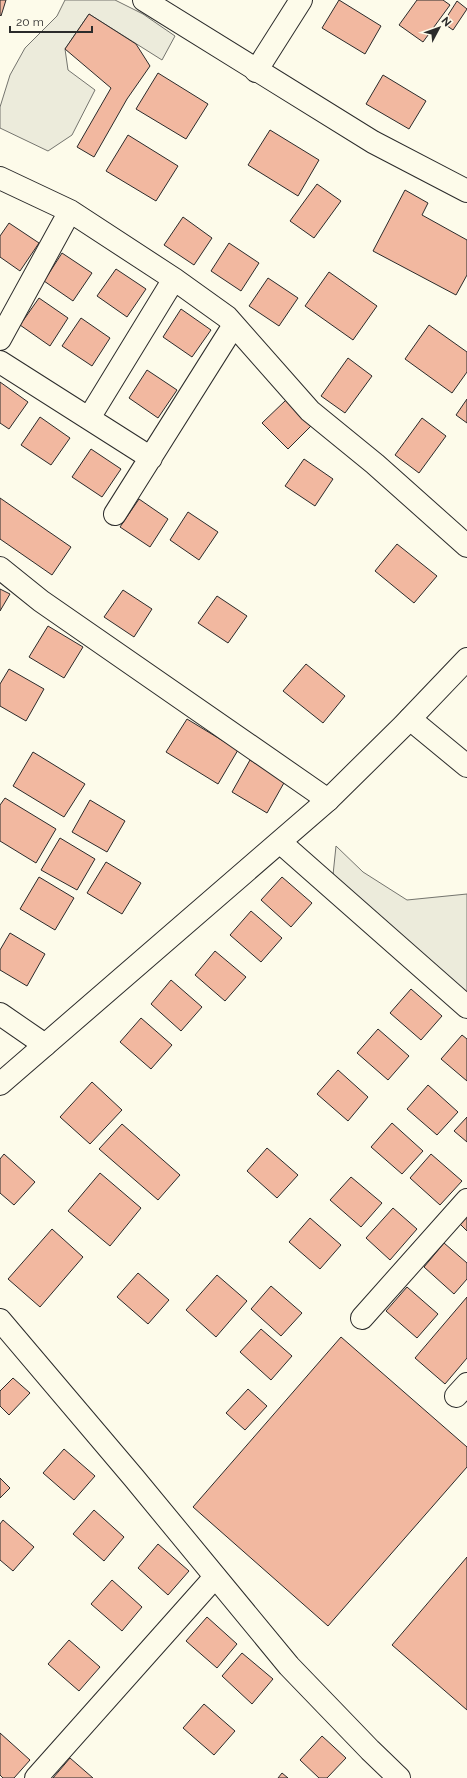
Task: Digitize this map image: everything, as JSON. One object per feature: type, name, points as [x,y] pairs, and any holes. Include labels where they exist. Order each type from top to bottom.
[{"type":"street","points":[[144,0],[256,71],[373,142],[467,190]]},
{"type":"street","points":[[256,71],[301,0]]},
{"type":"street","points":[[0,178],[70,211],[174,279],[227,317],[310,411],[375,464],[467,546]]},
{"type":"street","points":[[0,339],[70,211]]},
{"type":"street","points":[[89,418],[174,279]]},
{"type":"street","points":[[115,514],[234,325]]},
{"type":"street","points":[[0,362],[151,458]]},
{"type":"street","points":[[0,568],[41,601],[328,800]]},
{"type":"street","points":[[0,1084],[328,800],[410,719],[467,659]]},
{"type":"street","points":[[410,719],[467,766]]},
{"type":"street","points":[[281,842],[467,1007]]},
{"type":"street","points":[[0,1014],[45,1045]]},
{"type":"street","points":[[362,1318],[467,1200]]},
{"type":"street","points":[[0,1320],[289,1666],[399,1778]]},
{"type":"street","points":[[36,1778],[215,1577]]},
{"type":"shaded area","points":[[65,0],[115,0],[143,14],[175,36],[162,60],[89,14],[65,49],[68,70],[95,90],[72,135],[48,151],[0,128],[0,107],[10,75],[25,48],[57,16]]},
{"type":"shaded area","points":[[336,846],[363,872],[407,900],[467,894],[467,1007],[333,875]]},
{"type":"building","points":[[0,0],[6,0],[1,16],[0,15]]},
{"type":"building","points":[[339,0],[381,26],[365,54],[322,28]]},
{"type":"building","points":[[417,0],[443,0],[450,5],[423,42],[399,25]]},
{"type":"building","points":[[457,1],[467,9],[453,30],[443,23]]},
{"type":"building","points":[[89,14],[136,44],[150,66],[127,99],[94,157],[77,147],[111,88],[65,49]]},
{"type":"building","points":[[158,73],[208,104],[186,139],[136,109]]},
{"type":"building","points":[[383,75],[426,101],[409,129],[366,104]]},
{"type":"building","points":[[270,130],[319,160],[298,196],[248,165]]},
{"type":"building","points":[[128,135],[178,166],[156,201],[106,171]]},
{"type":"building","points":[[317,184],[341,201],[314,238],[290,221]]},
{"type":"building","points":[[405,190],[428,203],[422,215],[467,240],[467,275],[456,295],[373,251]]},
{"type":"building","points":[[183,217],[212,238],[194,265],[164,245]]},
{"type":"building","points":[[9,223],[39,243],[20,271],[0,257],[0,236]]},
{"type":"building","points":[[229,243],[259,263],[241,291],[211,271]]},
{"type":"building","points":[[62,253],[92,273],[73,301],[44,281]]},
{"type":"building","points":[[116,269],[146,289],[127,317],[97,296]]},
{"type":"building","points":[[329,272],[377,306],[353,340],[305,306]]},
{"type":"building","points":[[268,278],[298,298],[279,326],[249,306]]},
{"type":"building","points":[[39,298],[68,318],[50,346],[20,325]]},
{"type":"building","points":[[181,309],[211,330],[192,357],[163,337]]},
{"type":"building","points":[[81,318],[110,338],[92,366],[62,346]]},
{"type":"building","points":[[429,325],[467,352],[467,372],[452,393],[405,359]]},
{"type":"building","points":[[348,358],[372,376],[345,413],[321,396]]},
{"type":"building","points":[[147,370],[177,390],[158,418],[129,398]]},
{"type":"building","points":[[0,382],[28,402],[9,429],[0,423]]},
{"type":"building","points":[[467,399],[467,423],[456,415]]},
{"type":"building","points":[[286,400],[311,426],[288,449],[262,423]]},
{"type":"building","points":[[40,417],[70,438],[51,465],[21,445]]},
{"type":"building","points":[[422,418],[446,436],[419,473],[395,455]]},
{"type":"building","points":[[91,449],[121,469],[102,497],[72,477]]},
{"type":"building","points":[[304,459],[333,479],[315,506],[285,486]]},
{"type":"building","points":[[0,498],[71,547],[52,575],[0,539]]},
{"type":"building","points":[[139,499],[168,519],[150,547],[120,527]]},
{"type":"building","points":[[188,512],[218,532],[199,560],[170,540]]},
{"type":"building","points":[[397,544],[437,576],[414,603],[375,571]]},
{"type":"building","points":[[0,589],[10,594],[0,611]]},
{"type":"building","points":[[123,590],[152,609],[134,637],[104,617]]},
{"type":"building","points":[[217,596],[247,616],[228,643],[198,623]]},
{"type":"building","points":[[48,626],[83,647],[64,678],[29,657]]},
{"type":"building","points":[[306,664],[345,696],[323,723],[283,691]]},
{"type":"building","points":[[9,669],[44,689],[26,721],[0,706],[0,684]]},
{"type":"building","points":[[187,719],[238,750],[218,784],[166,752]]},
{"type":"building","points":[[33,752],[85,784],[64,817],[13,786]]},
{"type":"building","points":[[250,760],[285,781],[267,813],[232,792]]},
{"type":"building","points":[[5,798],[56,829],[36,863],[0,841],[0,805]]},
{"type":"building","points":[[90,800],[125,821],[107,852],[72,832]]},
{"type":"building","points":[[60,838],[95,859],[77,890],[41,870]]},
{"type":"building","points":[[106,862],[141,883],[122,914],[87,893]]},
{"type":"building","points":[[39,877],[74,898],[55,930],[20,909]]},
{"type":"building","points":[[282,877],[312,903],[291,927],[261,900]]},
{"type":"building","points":[[251,911],[282,938],[261,962],[230,935]]},
{"type":"building","points":[[10,933],[45,954],[27,986],[0,970],[0,950]]},
{"type":"building","points":[[215,951],[246,977],[225,1001],[195,975]]},
{"type":"building","points":[[171,980],[202,1007],[181,1031],[151,1004]]},
{"type":"building","points":[[411,989],[442,1016],[421,1040],[390,1013]]},
{"type":"building","points":[[141,1018],[172,1045],[151,1069],[120,1042]]},
{"type":"building","points":[[378,1029],[409,1056],[388,1080],[357,1053]]},
{"type":"building","points":[[462,1035],[467,1039],[467,1081],[441,1059]]},
{"type":"building","points":[[338,1070],[368,1097],[348,1121],[317,1094]]},
{"type":"building","points":[[92,1082],[122,1110],[90,1144],[60,1117]]},
{"type":"building","points":[[428,1085],[458,1112],[437,1135],[407,1109]]},
{"type":"building","points":[[467,1117],[467,1142],[454,1131]]},
{"type":"building","points":[[392,1123],[423,1151],[402,1174],[371,1147]]},
{"type":"building","points":[[122,1124],[180,1175],[158,1200],[99,1149]]},
{"type":"building","points":[[267,1148],[298,1175],[277,1198],[247,1171]]},
{"type":"building","points":[[4,1154],[35,1182],[14,1205],[0,1193],[0,1159]]},
{"type":"building","points":[[431,1154],[462,1181],[440,1205],[410,1178]]},
{"type":"building","points":[[100,1173],[141,1208],[110,1246],[68,1211]]},
{"type":"building","points":[[351,1177],[382,1203],[361,1227],[330,1200]]},
{"type":"building","points":[[393,1208],[417,1229],[390,1260],[366,1238]]},
{"type":"building","points":[[467,1216],[467,1231],[460,1224]]},
{"type":"building","points":[[310,1218],[341,1245],[320,1269],[289,1242]]},
{"type":"building","points":[[52,1229],[83,1257],[40,1307],[8,1279]]},
{"type":"building","points":[[444,1243],[467,1263],[467,1279],[454,1294],[424,1267]]},
{"type":"building","points":[[138,1273],[169,1300],[148,1324],[117,1297]]},
{"type":"building","points":[[217,1275],[247,1301],[216,1337],[186,1310]]},
{"type":"building","points":[[271,1286],[302,1313],[281,1336],[251,1309]]},
{"type":"building","points":[[407,1287],[438,1314],[417,1338],[386,1311]]},
{"type":"building","points":[[467,1297],[467,1358],[445,1384],[415,1358]]},
{"type":"building","points":[[261,1329],[292,1356],[271,1380],[240,1352]]},
{"type":"building","points":[[341,1337],[467,1447],[467,1467],[328,1626],[193,1507]]},
{"type":"building","points":[[13,1378],[30,1393],[9,1415],[0,1406],[0,1391]]},
{"type":"building","points":[[248,1389],[267,1406],[245,1430],[226,1413]]},
{"type":"building","points":[[64,1449],[95,1476],[74,1500],[43,1473]]},
{"type":"building","points":[[0,1478],[10,1488],[0,1498]]},
{"type":"building","points":[[94,1510],[124,1537],[104,1561],[73,1534]]},
{"type":"building","points":[[3,1520],[34,1547],[13,1571],[0,1560],[0,1524]]},
{"type":"building","points":[[158,1544],[189,1571],[168,1595],[138,1568]]},
{"type":"building","points":[[467,1557],[467,1710],[392,1645]]},
{"type":"building","points":[[112,1580],[142,1607],[122,1631],[91,1604]]},
{"type":"building","points":[[207,1617],[237,1644],[217,1668],[186,1641]]},
{"type":"building","points":[[69,1640],[100,1667],[79,1691],[48,1664]]},
{"type":"building","points":[[242,1653],[273,1679],[252,1704],[222,1676]]},
{"type":"building","points":[[204,1704],[235,1731],[214,1755],[183,1728]]},
{"type":"building","points":[[0,1733],[30,1760],[14,1778],[3,1778],[0,1775]]},
{"type":"building","points":[[322,1736],[346,1758],[327,1778],[319,1778],[300,1760]]},
{"type":"building","points":[[70,1758],[93,1778],[53,1778]]},
{"type":"building","points":[[282,1773],[288,1778],[278,1778]]}]
